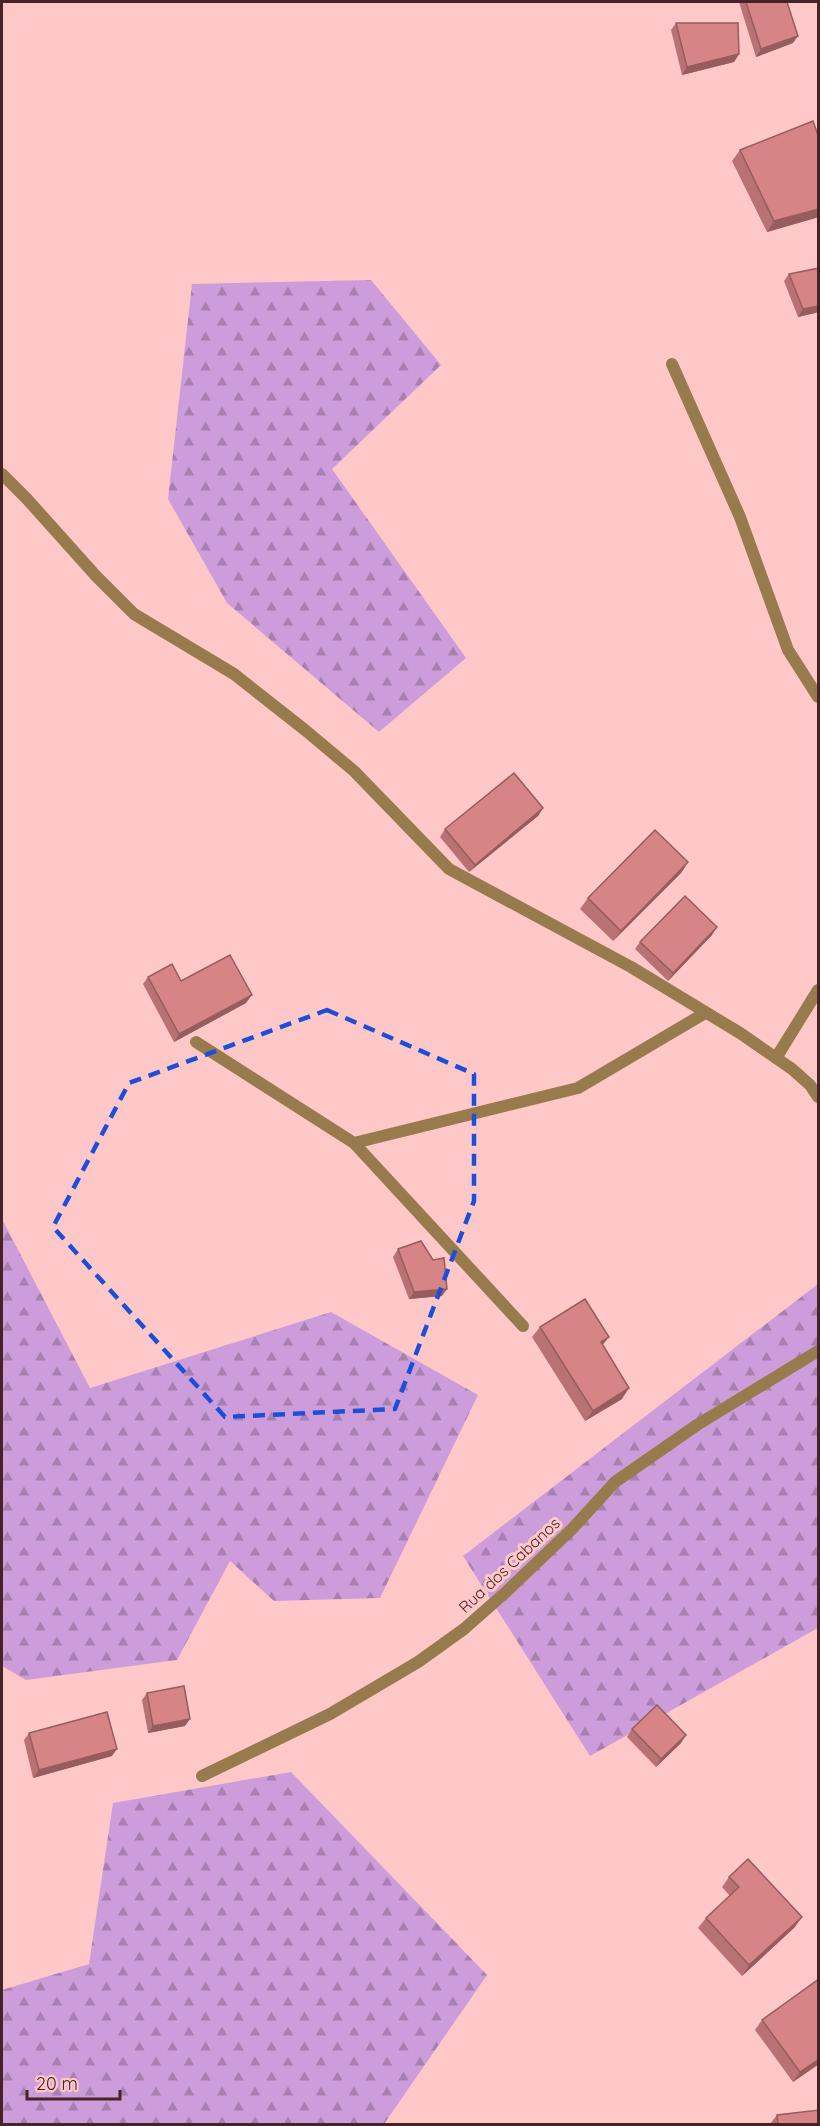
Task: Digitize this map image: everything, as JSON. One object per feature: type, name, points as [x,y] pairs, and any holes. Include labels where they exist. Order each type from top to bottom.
[{"type":"street","points":[[672,364],[740,517],[788,650],[819,697]]},
{"type":"street","points":[[2,474],[134,614],[234,674],[305,730],[354,771],[449,869],[630,967],[740,1033],[810,1085],[819,1097]]},
{"type":"street","points":[[776,1058],[819,990]]},
{"type":"street","points":[[354,1143],[578,1088],[705,1013]]},
{"type":"street","points":[[196,1042],[354,1143],[523,1326]]},
{"type":"street","name":"Rua dos Cabanos","points":[[202,1776],[330,1714],[418,1662],[464,1629],[507,1592],[572,1529],[615,1482],[697,1425],[819,1351]]},
{"type":"highlighted area","points":[[327,1010],[474,1074],[474,1201],[395,1409],[225,1417],[53,1227],[129,1083]]},
{"type":"green space","points":[[371,280],[441,365],[332,469],[466,658],[379,732],[227,603],[168,499],[192,284]]},
{"type":"green space","points":[[2,1219],[90,1388],[331,1312],[478,1395],[380,1598],[274,1601],[230,1561],[177,1660],[26,1680],[2,1666]]},
{"type":"green space","points":[[818,1284],[818,1628],[590,1756],[463,1556]]},
{"type":"green space","points":[[291,1772],[487,1975],[384,2124],[2,2124],[2,1990],[89,1964],[113,1803]]},
{"type":"building","points":[[746,2],[787,2],[798,36],[761,49]]},
{"type":"building","points":[[676,23],[738,23],[739,54],[687,67]]},
{"type":"building","points":[[813,121],[819,138],[819,209],[774,221],[740,150]]},
{"type":"building","points":[[819,268],[819,306],[803,309],[789,274]]},
{"type":"building","points":[[514,773],[543,808],[475,865],[445,829]]},
{"type":"building","points":[[655,830],[688,862],[621,931],[588,898]]},
{"type":"building","points":[[685,896],[717,927],[673,973],[640,942]]},
{"type":"building","points":[[230,955],[252,995],[179,1034],[148,977],[172,964],[181,981]]},
{"type":"building","points":[[421,1241],[433,1260],[444,1258],[447,1289],[414,1292],[398,1249]]},
{"type":"building","points":[[585,1299],[609,1337],[601,1342],[629,1388],[593,1411],[540,1327]]},
{"type":"building","points":[[184,1686],[190,1719],[153,1726],[147,1693]]},
{"type":"building","points":[[657,1705],[686,1735],[661,1759],[632,1729]]},
{"type":"building","points":[[107,1712],[117,1749],[39,1770],[29,1733]]},
{"type":"building","points":[[748,1859],[802,1917],[749,1965],[706,1918],[739,1887],[729,1877]]},
{"type":"building","points":[[819,1979],[819,2059],[800,2072],[762,2020]]},
{"type":"building","points":[[819,2110],[819,2124],[778,2124],[777,2115]]}]
